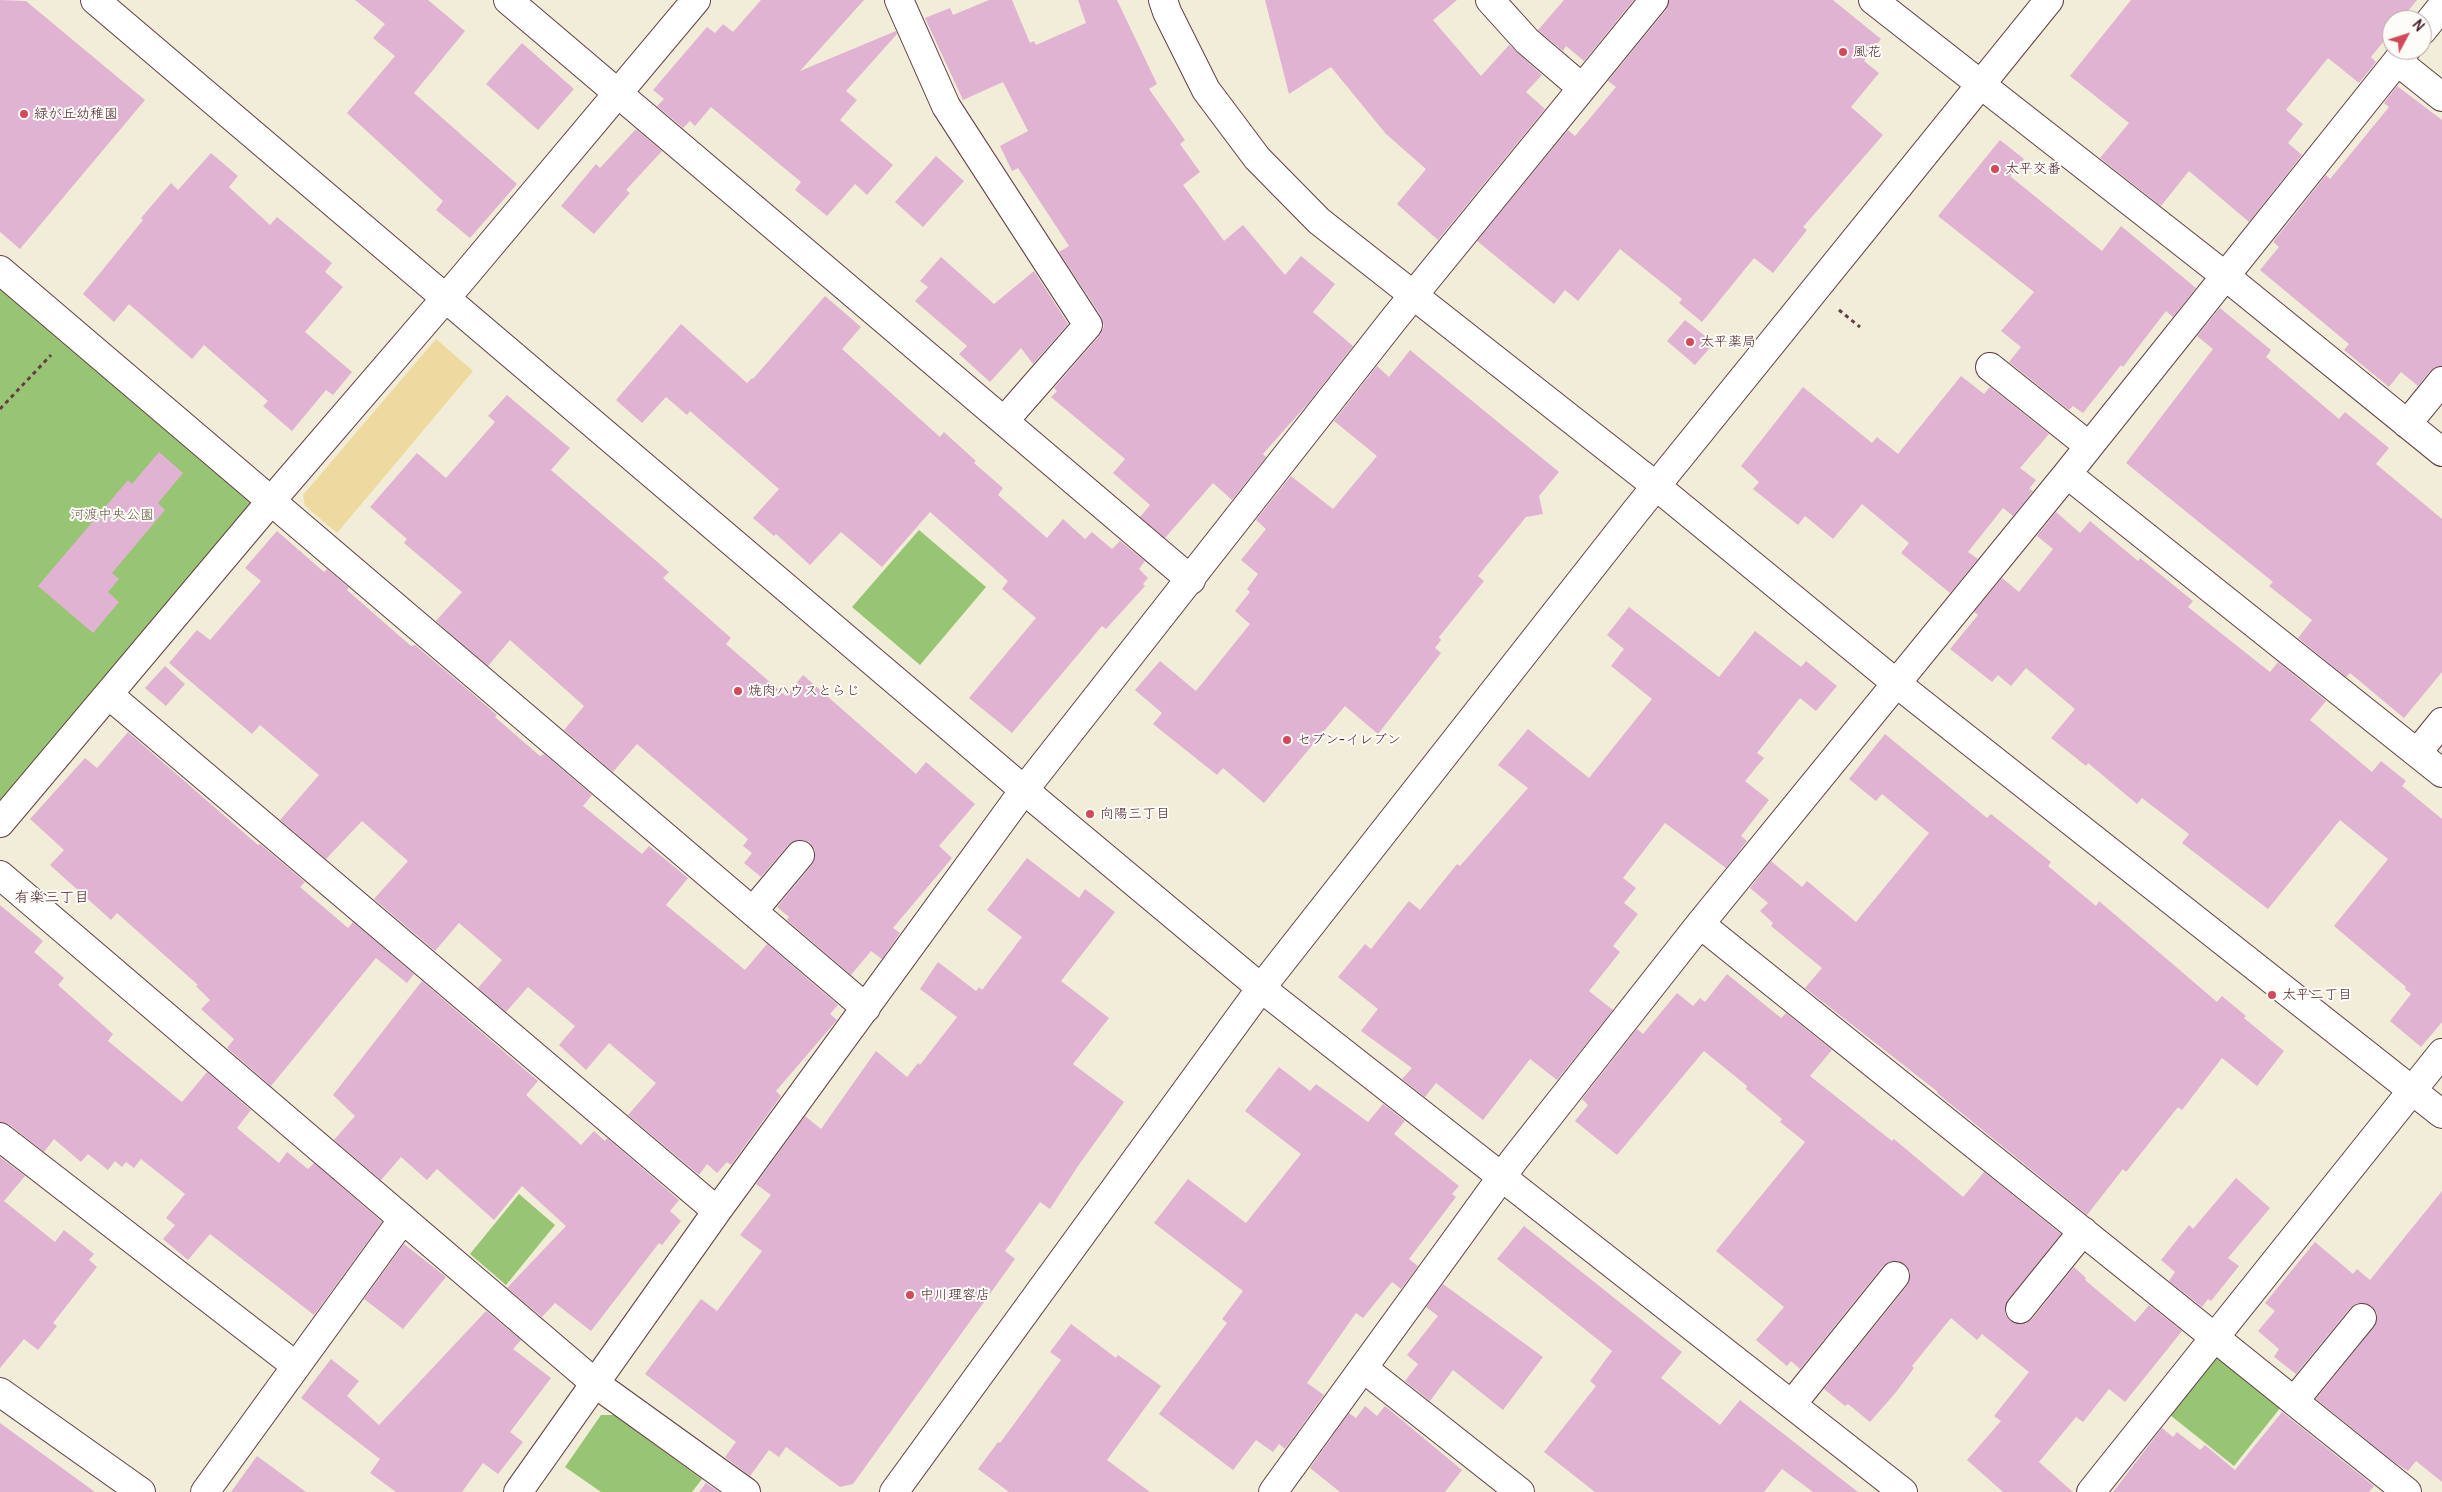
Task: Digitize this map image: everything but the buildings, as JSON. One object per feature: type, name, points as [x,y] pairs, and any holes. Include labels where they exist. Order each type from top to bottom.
[{"type":"street","points":[[95,0],[1024,790],[1261,988],[1903,1492]]},
{"type":"street","points":[[508,0],[1191,580]]},
{"type":"street","points":[[0,823],[696,0]]},
{"type":"street","points":[[899,0],[946,106],[1088,325],[1004,421]]},
{"type":"street","points":[[1164,0],[1167,12],[1206,90],[1257,158],[1319,221],[1656,486],[1896,683],[2442,1114]]},
{"type":"street","points":[[1490,0],[1527,41],[1582,88]]},
{"type":"street","points":[[518,1492],[718,1211],[1024,790],[1414,295],[1654,0]]},
{"type":"street","points":[[1873,0],[2224,275],[2442,452]]},
{"type":"street","points":[[894,1492],[1261,988],[1656,486],[2050,0]]},
{"type":"street","points":[[2432,18],[2442,6]]},
{"type":"street","points":[[1273,1492],[1501,1176],[1700,924],[2067,474],[2224,275],[2399,60]]},
{"type":"street","points":[[2406,60],[2442,97]]},
{"type":"street","points":[[0,270],[866,1008]]},
{"type":"street","points":[[1990,367],[2089,446]]},
{"type":"street","points":[[2407,424],[2442,381]]},
{"type":"street","points":[[2067,474],[2442,773]]},
{"type":"street","points":[[109,695],[718,1211]]},
{"type":"street","points":[[2417,753],[2442,722]]},
{"type":"street","points":[[753,912],[800,856]]},
{"type":"street","points":[[0,875],[596,1384],[746,1492]]},
{"type":"street","points":[[1700,924],[2407,1492]]},
{"type":"street","points":[[2091,1492],[2442,1053]]},
{"type":"street","points":[[0,1137],[296,1366]]},
{"type":"street","points":[[206,1492],[403,1219]]},
{"type":"street","points":[[2020,1309],[2083,1231]]},
{"type":"street","points":[[1792,1404],[1895,1276]]},
{"type":"street","points":[[2294,1400],[2362,1318]]},
{"type":"street","points":[[1363,1368],[1520,1492]]},
{"type":"street","points":[[0,1392],[141,1492]]},
{"type":"path","points":[[0,409],[72,332]]},
{"type":"green space","name":"河渡中央公園","points":[[0,270],[271,501],[0,823]]},
{"type":"green space","points":[[919,530],[986,587],[920,665],[852,607]]},
{"type":"green space","points":[[519,1194],[555,1225],[506,1285],[470,1254]]},
{"type":"green space","points":[[2212,1351],[2281,1407],[2234,1466],[2165,1411]]},
{"type":"green space","points":[[601,1415],[614,1415],[702,1479],[692,1492],[601,1492],[565,1467]]},
{"type":"sand","points":[[436,339],[473,371],[337,533],[305,506],[303,495]]},
{"type":"place","name":"風花","points":[[1843,52]]},
{"type":"place","name":"緑が丘幼稚園","points":[[24,114]]},
{"type":"place","name":"太平交番","points":[[1995,169]]},
{"type":"place","name":"太平薬局","points":[[1690,342]]},
{"type":"place","name":"焼肉ハウスとらじ","points":[[738,691]]},
{"type":"place","name":"セブン-イレブン","points":[[1287,740]]},
{"type":"place","name":"向陽三丁目","points":[[1090,814]]},
{"type":"place","name":"太平二丁目","points":[[2272,995]]},
{"type":"place","name":"中川理容店","points":[[910,1295]]},
{"type":"district","name":"有楽三丁目","points":[[52,898]]}]
